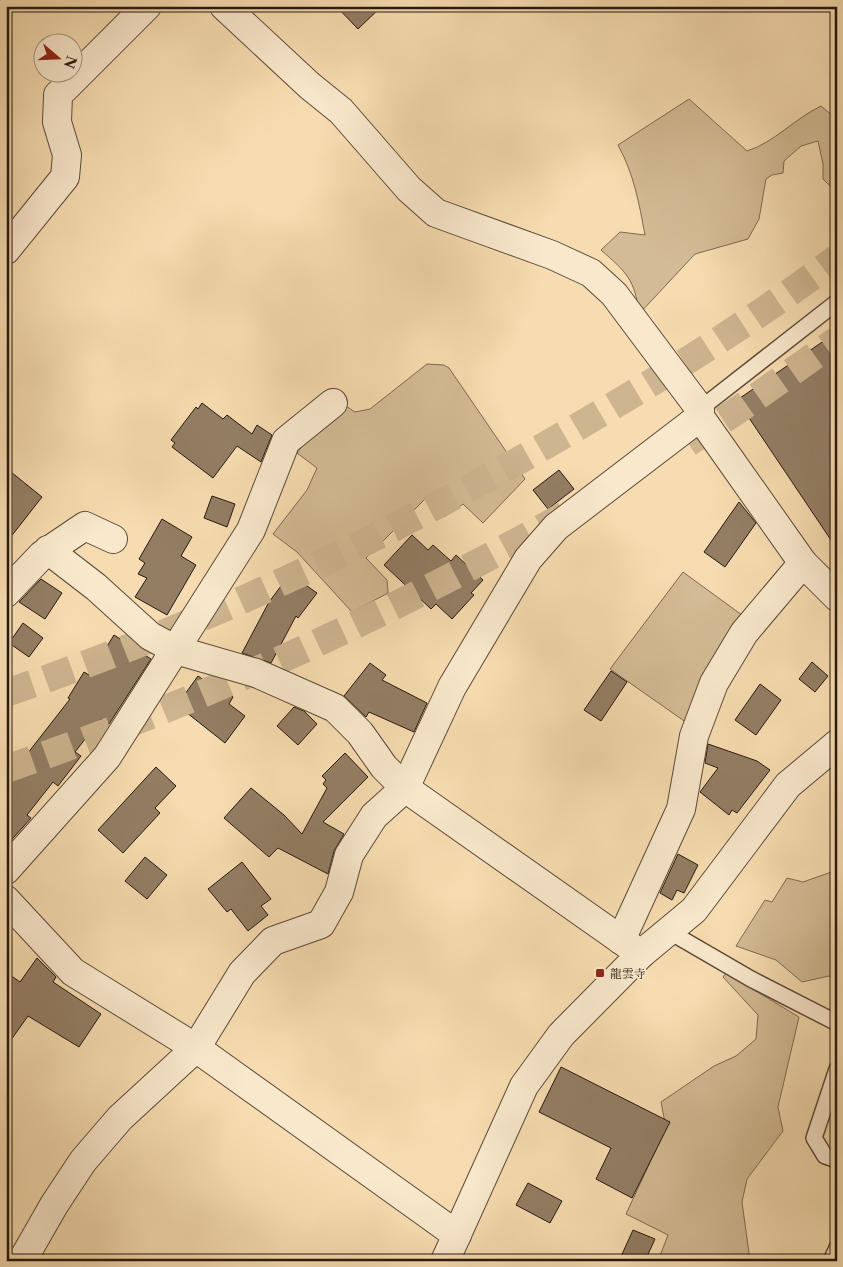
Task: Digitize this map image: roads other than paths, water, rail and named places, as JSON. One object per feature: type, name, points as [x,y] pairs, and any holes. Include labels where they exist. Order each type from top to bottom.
[{"type":"street","points":[[6,250],[65,177],[67,155],[57,122],[58,96],[147,6]]},
{"type":"street","points":[[224,6],[310,86],[341,111],[409,189],[436,213],[552,256],[591,273],[614,294],[700,413],[803,563],[837,596]]},
{"type":"street","points":[[6,870],[106,757],[251,530],[286,441],[332,403]]},
{"type":"street","points":[[22,1261],[54,1205],[83,1161],[120,1118],[196,1048],[242,973],[273,941],[321,924],[339,892],[349,855],[374,816],[404,788],[452,687],[528,559],[556,527],[700,413]]},
{"type":"street","points":[[6,593],[48,550],[85,526],[113,539]]},
{"type":"street","points":[[48,550],[96,587],[150,636],[176,650],[256,673],[335,708],[360,733],[384,768],[404,788],[631,947]]},
{"type":"street","points":[[445,1261],[524,1086],[560,1036],[631,947],[681,809],[694,736],[714,683],[744,633],[803,563]]},
{"type":"street","points":[[631,947],[670,932],[694,910],[788,786],[837,744]]},
{"type":"street","points":[[6,900],[73,972],[196,1048],[457,1235]]},
{"type":"lane","points":[[700,413],[837,302]]},
{"type":"lane","points":[[670,932],[751,979],[837,1023]]},
{"type":"lane","points":[[837,1069],[814,1138],[825,1156],[837,1160]]},
{"type":"lane","points":[[831,1261],[837,1248]]},
{"type":"tunnel","points":[[6,693],[81,666],[229,606],[302,573],[445,501],[515,463],[649,384],[744,324],[837,258]]},
{"type":"tunnel","points":[[688,443],[837,340]]},
{"type":"tunnel","points":[[6,769],[150,715],[292,655],[430,588],[565,515]]},
{"type":"place","name":"龍雲寺","points":[[600,973]]}]
